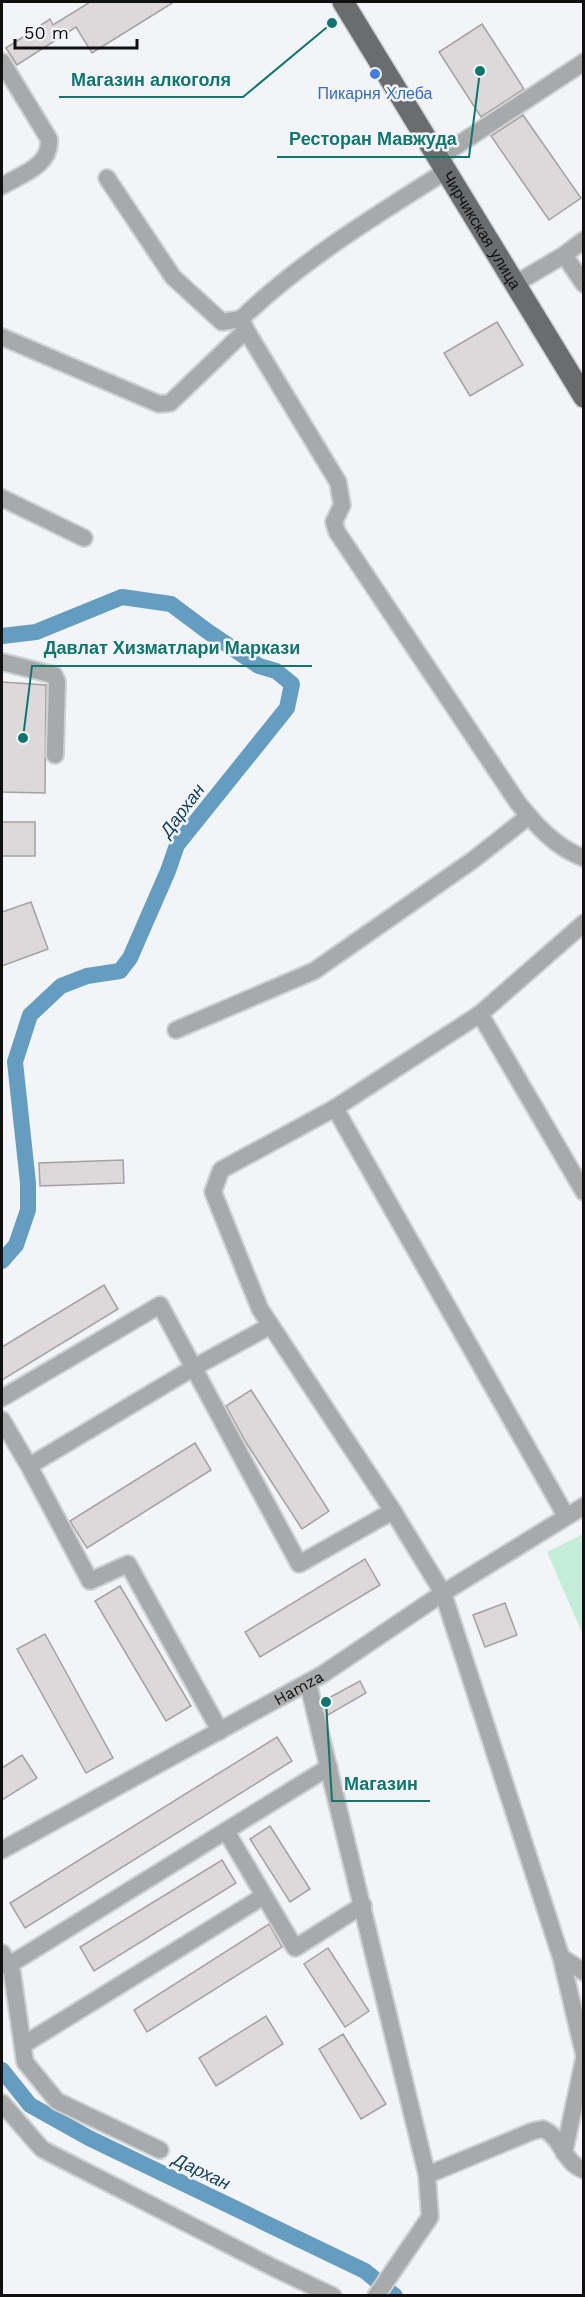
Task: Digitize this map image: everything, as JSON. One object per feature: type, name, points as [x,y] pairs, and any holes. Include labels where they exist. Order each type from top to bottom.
[{"type":"main road","name":"Чирчикская улица","points":[[343,2],[584,397]]},
{"type":"street","points":[[2,62],[49,140],[50,151],[44,161],[2,186]]},
{"type":"street","points":[[2,337],[159,405],[170,403],[243,324],[267,294],[584,62]]},
{"type":"street","points":[[107,177],[173,277],[222,322],[243,324]]},
{"type":"street","points":[[515,284],[564,255],[584,240]]},
{"type":"street","points":[[564,255],[584,284]]},
{"type":"street","points":[[243,324],[338,482],[342,505],[334,522],[337,532],[529,816],[551,839],[574,855],[584,858]]},
{"type":"street","points":[[2,498],[84,538]]},
{"type":"street","points":[[2,662],[54,675],[57,682],[55,755]]},
{"type":"street","points":[[176,1030],[314,971],[473,860],[529,816]]},
{"type":"street","points":[[584,923],[480,1014],[335,1108],[221,1170],[213,1192],[260,1309],[393,1511],[443,1593],[561,1957],[584,2054]]},
{"type":"street","points":[[480,1014],[584,1192]]},
{"type":"street","points":[[335,1108],[566,1516]]},
{"type":"street","points":[[2,1398],[160,1305],[299,1564],[393,1511]]},
{"type":"street","points":[[29,1466],[269,1323]]},
{"type":"street","points":[[2,1420],[90,1581],[128,1564],[220,1731]]},
{"type":"street","name":"Hamza","points":[[2,1850],[308,1683],[443,1593],[584,1506]]},
{"type":"street","points":[[308,1683],[428,2175],[430,2217],[376,2295]]},
{"type":"street","points":[[160,2150],[57,2101],[25,2062],[8,1957],[226,1831],[329,1767]]},
{"type":"street","points":[[226,1831],[295,1948],[363,1905]]},
{"type":"street","points":[[23,2045],[264,1896]]},
{"type":"street","points":[[561,1957],[584,1972]]},
{"type":"street","points":[[564,2153],[584,2059]]},
{"type":"street","points":[[2,2103],[42,2149],[272,2267],[333,2295]]},
{"type":"street","points":[[428,2175],[533,2131],[543,2129],[550,2132],[570,2162],[584,2170]]},
{"type":"green space","points":[[583,1534],[584,1634],[583,1635],[547,1552]]},
{"type":"building","points":[[90,2],[174,2],[92,53],[76,27],[17,65],[6,48],[50,19],[53,25]]},
{"type":"building","points":[[482,24],[524,89],[481,117],[439,52]]},
{"type":"building","points":[[523,115],[581,198],[549,220],[491,136]]},
{"type":"building","points":[[497,322],[523,365],[470,396],[444,353]]},
{"type":"building","points":[[2,682],[46,685],[45,793],[2,792]]},
{"type":"building","points":[[2,822],[35,822],[35,856],[2,856]]},
{"type":"building","points":[[31,902],[48,949],[2,966],[2,912]]},
{"type":"building","points":[[123,1160],[124,1183],[40,1186],[39,1163]]},
{"type":"building","points":[[104,1285],[118,1309],[2,1380],[2,1347]]},
{"type":"building","points":[[251,1390],[329,1511],[302,1529],[247,1444],[226,1406]]},
{"type":"building","points":[[195,1443],[211,1470],[87,1548],[70,1521]]},
{"type":"building","points":[[365,1559],[380,1585],[260,1657],[245,1632]]},
{"type":"building","points":[[120,1586],[191,1706],[166,1721],[95,1601]]},
{"type":"building","points":[[505,1603],[517,1635],[485,1647],[473,1615]]},
{"type":"building","points":[[45,1634],[113,1758],[86,1773],[17,1649]]},
{"type":"building","points":[[360,1681],[366,1693],[328,1715],[323,1701]]},
{"type":"building","points":[[277,1737],[292,1761],[25,1928],[10,1903]]},
{"type":"building","points":[[22,1755],[37,1778],[2,1800],[2,1768]]},
{"type":"building","points":[[270,1826],[310,1889],[290,1902],[250,1839]]},
{"type":"building","points":[[222,1860],[236,1883],[94,1971],[80,1947]]},
{"type":"building","points":[[269,1924],[282,1947],[147,2032],[134,2010]]},
{"type":"building","points":[[328,1948],[369,2011],[345,2027],[304,1964]]},
{"type":"building","points":[[266,2016],[283,2044],[216,2086],[199,2058]]},
{"type":"building","points":[[343,2034],[386,2104],[361,2119],[319,2049]]},
{"type":"waterway","name":"Дархан","points":[[2,636],[36,632],[122,597],[171,604],[259,666],[276,671],[292,684],[287,708],[177,845],[130,958],[120,971],[87,976],[61,986],[30,1015],[15,1062],[28,1183],[28,1210],[16,1245],[2,1261]]},
{"type":"waterway","name":"Дархан","points":[[2,2070],[30,2105],[89,2138],[365,2271],[395,2296]]},
{"type":"place","name":"Магазин алкоголя","points":[[332,23]]},
{"type":"place","name":"Ресторан Мавжуда","points":[[480,71]]},
{"type":"place","name":"Пикарня Хлеба","points":[[375,74]]},
{"type":"place","name":"Давлат Хизматлари Маркази","points":[[23,738]]},
{"type":"place","name":"Магазин","points":[[326,1702]]}]
